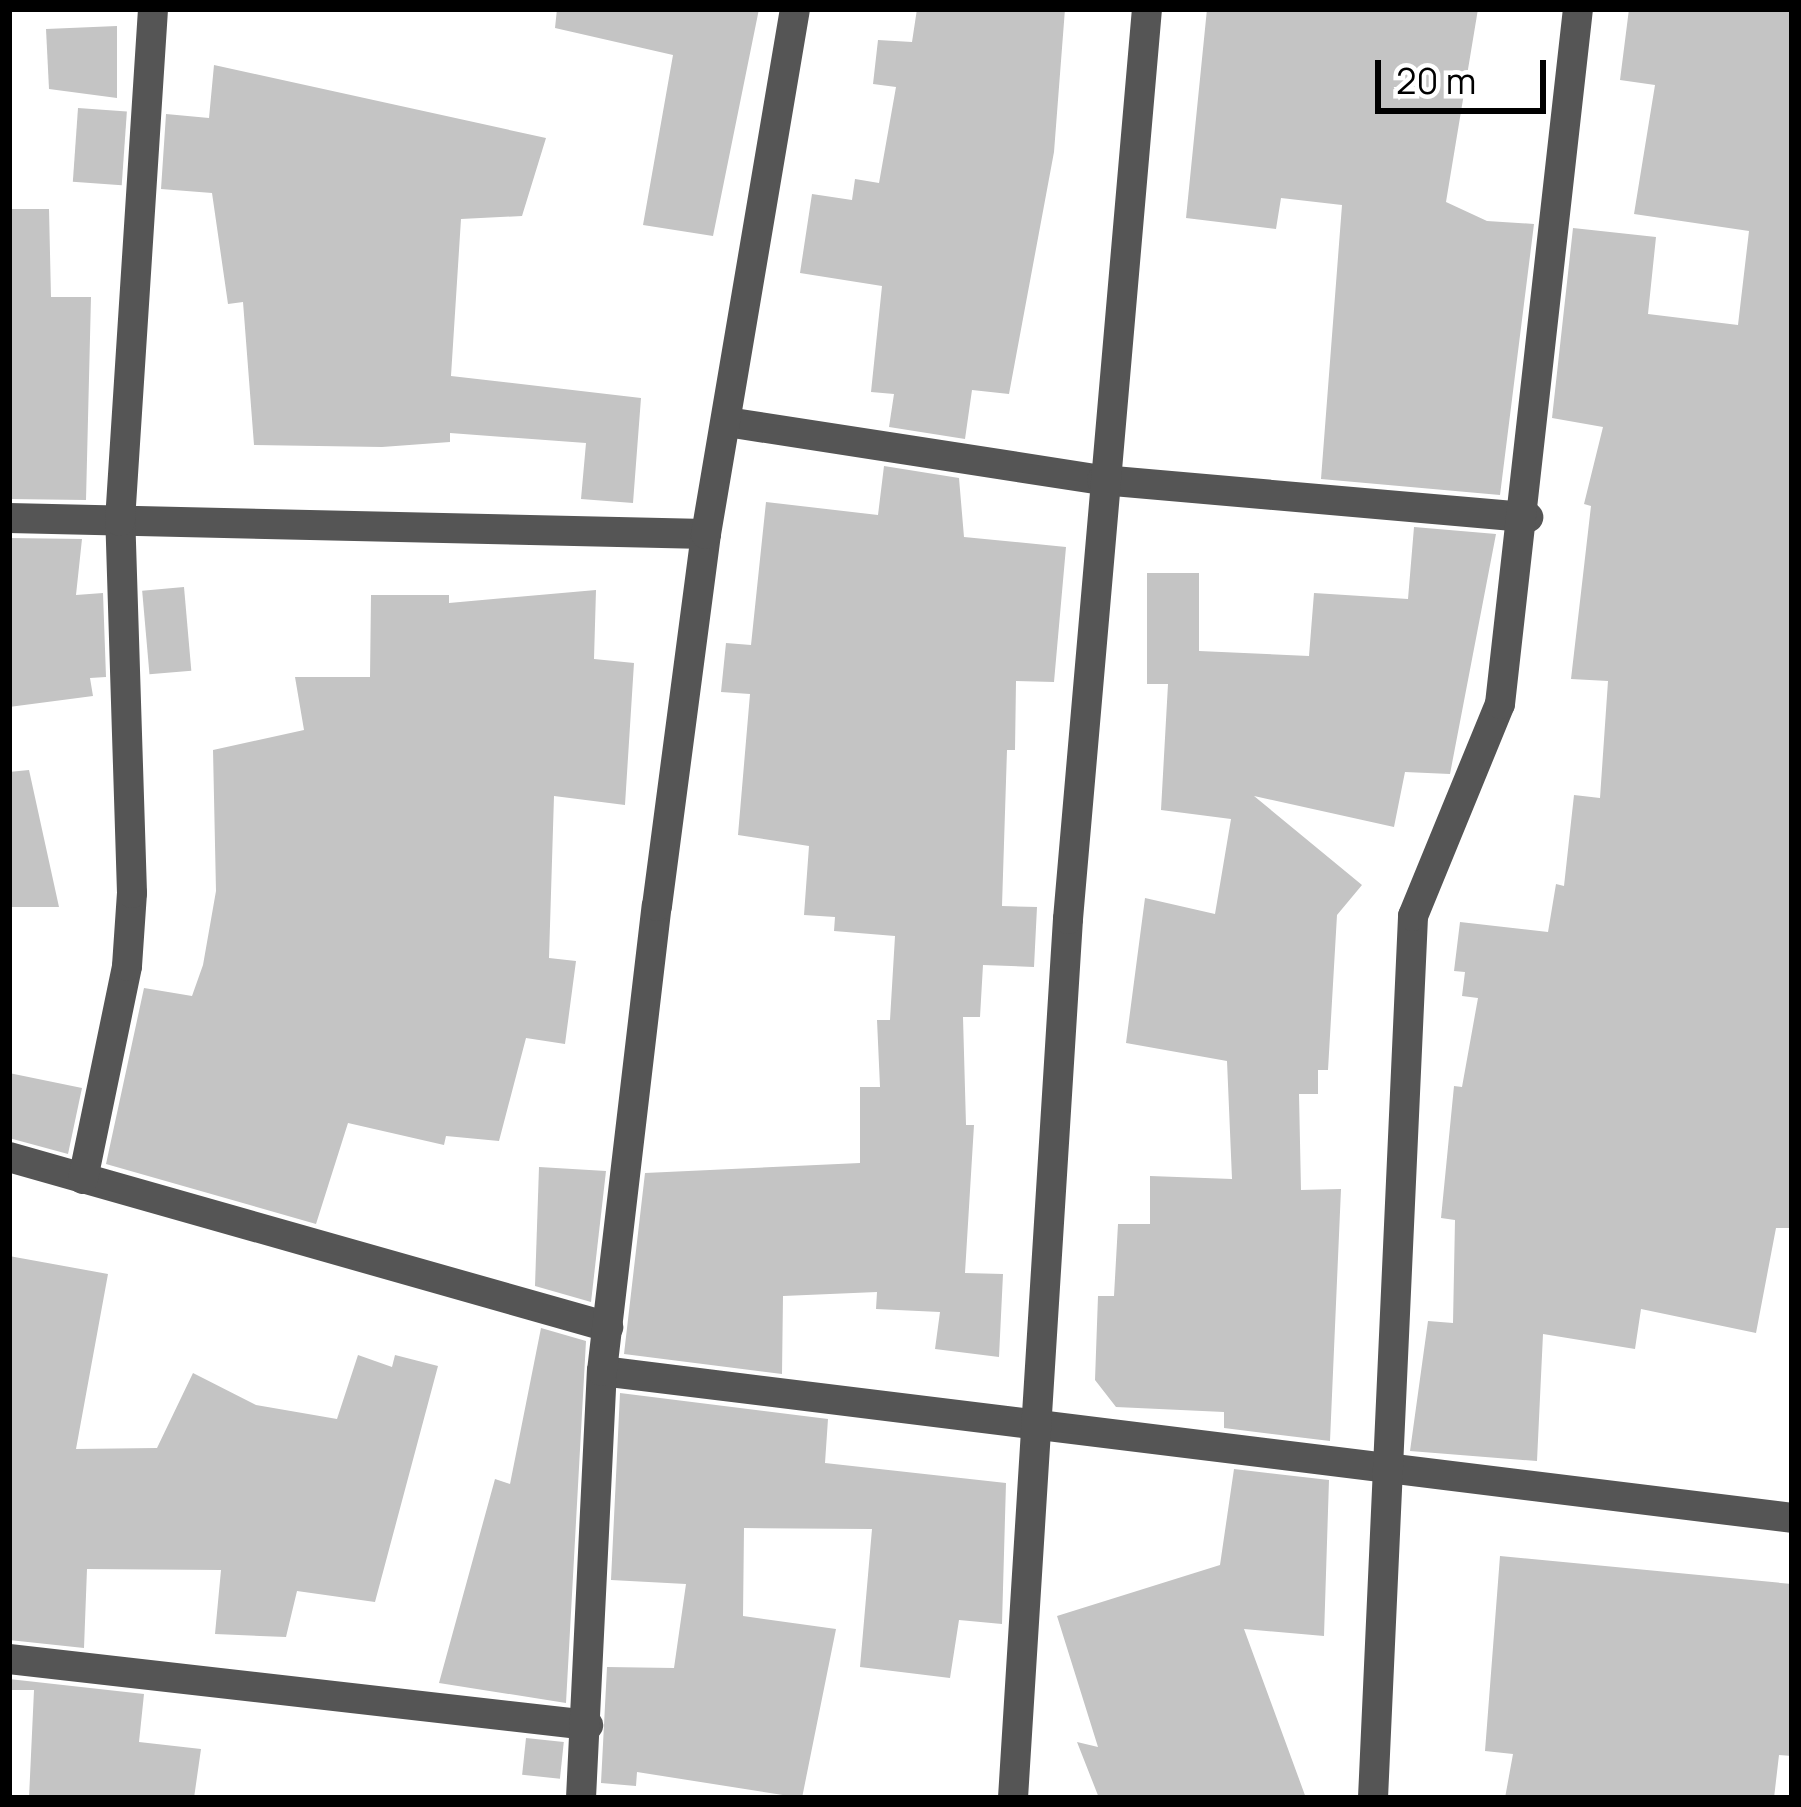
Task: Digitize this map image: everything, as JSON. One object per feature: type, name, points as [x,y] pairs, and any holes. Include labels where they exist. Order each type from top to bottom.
[{"type":"street","points":[[82,1179],[128,966],[132,893],[120,521],[153,9]]},
{"type":"street","points":[[581,1798],[602,1371],[706,534],[795,9]]},
{"type":"street","points":[[1012,1798],[1102,480],[1147,9]]},
{"type":"street","points":[[1372,1798],[1391,1469],[1413,916],[1500,704],[1528,518],[1579,9]]},
{"type":"street","points":[[727,422],[1102,480],[1528,518]]},
{"type":"street","points":[[9,518],[706,534]]},
{"type":"street","points":[[9,1157],[608,1328]]},
{"type":"street","points":[[602,1371],[1792,1518]]},
{"type":"street","points":[[9,1659],[588,1725]]},
{"type":"building","points":[[557,9],[759,9],[713,236],[643,225],[673,55],[555,28]]},
{"type":"building","points":[[917,9],[1065,9],[1054,152],[1009,394],[972,390],[965,439],[889,427],[894,394],[871,392],[882,286],[800,273],[812,194],[852,200],[855,179],[879,183],[896,87],[873,84],[878,40],[912,42]]},
{"type":"building","points":[[1207,9],[1478,9],[1446,202],[1487,221],[1534,224],[1500,495],[1321,479],[1342,205],[1281,198],[1276,229],[1186,218]]},
{"type":"building","points":[[1629,9],[1792,9],[1792,1228],[1776,1228],[1756,1333],[1641,1309],[1635,1349],[1543,1334],[1537,1461],[1410,1451],[1428,1321],[1453,1323],[1455,1220],[1441,1218],[1454,1086],[1462,1087],[1478,998],[1462,996],[1465,972],[1454,971],[1460,922],[1548,932],[1556,884],[1564,886],[1574,795],[1600,798],[1608,681],[1571,679],[1591,506],[1584,504],[1603,427],[1552,418],[1573,228],[1656,237],[1648,314],[1738,325],[1749,231],[1634,214],[1655,85],[1620,80]]},
{"type":"building","points":[[117,26],[117,98],[49,89],[46,29]]},
{"type":"building","points":[[214,65],[546,138],[522,216],[461,219],[451,376],[641,398],[633,503],[581,499],[586,443],[450,433],[450,442],[382,447],[254,445],[243,302],[228,304],[212,193],[161,189],[166,114],[209,118]]},
{"type":"building","points":[[78,108],[127,111],[122,185],[73,182]]},
{"type":"building","points":[[9,209],[49,209],[51,297],[91,297],[86,500],[9,499]]},
{"type":"building","points":[[884,466],[959,478],[964,537],[1066,547],[1054,682],[1016,681],[1015,750],[1007,750],[1002,906],[1037,907],[1034,967],[983,965],[980,1017],[963,1017],[966,1125],[974,1125],[965,1273],[1003,1274],[999,1357],[935,1349],[940,1312],[876,1309],[877,1292],[783,1296],[782,1374],[624,1354],[645,1173],[860,1163],[860,1087],[880,1087],[877,1020],[890,1020],[895,936],[834,931],[835,917],[804,915],[809,846],[738,835],[750,694],[721,692],[726,643],[751,645],[766,502],[878,515]]},
{"type":"building","points":[[1414,527],[1496,534],[1450,774],[1405,772],[1394,827],[1254,796],[1362,885],[1337,915],[1328,1070],[1318,1070],[1318,1094],[1299,1094],[1301,1190],[1341,1189],[1330,1441],[1224,1428],[1224,1412],[1116,1407],[1095,1380],[1098,1296],[1114,1296],[1118,1224],[1150,1224],[1150,1176],[1232,1179],[1227,1061],[1126,1043],[1145,898],[1215,914],[1231,819],[1161,810],[1168,684],[1147,684],[1147,573],[1199,573],[1199,651],[1309,656],[1314,593],[1408,599]]},
{"type":"building","points":[[9,538],[82,539],[76,595],[103,593],[106,677],[90,678],[93,696],[9,707]]},
{"type":"building","points":[[184,587],[191,671],[149,674],[142,591]]},
{"type":"building","points":[[596,590],[594,659],[634,663],[625,805],[554,796],[549,958],[576,961],[565,1044],[526,1038],[499,1141],[446,1136],[444,1145],[348,1123],[316,1224],[106,1164],[144,988],[192,996],[203,965],[216,891],[213,750],[304,730],[295,677],[370,677],[371,595],[449,595],[449,603]]},
{"type":"building","points":[[29,770],[59,907],[9,907],[9,772]]},
{"type":"building","points":[[9,1073],[82,1088],[68,1154],[9,1138]]},
{"type":"building","points":[[539,1167],[606,1171],[591,1302],[535,1286]]},
{"type":"building","points":[[9,1256],[108,1274],[76,1449],[157,1448],[193,1373],[256,1405],[337,1419],[358,1355],[392,1367],[395,1355],[438,1366],[375,1602],[297,1591],[286,1637],[215,1634],[221,1570],[87,1569],[84,1648],[9,1640]]},
{"type":"building","points":[[541,1328],[586,1341],[566,1703],[439,1683],[495,1479],[510,1484]]},
{"type":"building","points":[[620,1393],[828,1419],[825,1463],[1006,1483],[1002,1624],[959,1620],[950,1678],[860,1667],[872,1529],[744,1528],[743,1616],[836,1629],[802,1798],[637,1772],[636,1786],[601,1783],[607,1667],[674,1668],[686,1584],[611,1580]]},
{"type":"building","points":[[1234,1469],[1329,1480],[1324,1636],[1244,1629],[1306,1798],[1099,1798],[1077,1742],[1098,1747],[1057,1616],[1220,1565]]},
{"type":"building","points":[[1500,1556],[1792,1584],[1792,1756],[1779,1755],[1774,1798],[1505,1798],[1513,1754],[1485,1751]]},
{"type":"building","points":[[9,1679],[144,1694],[139,1742],[201,1749],[194,1798],[29,1798],[34,1690],[9,1690]]},
{"type":"building","points":[[526,1738],[564,1742],[560,1779],[522,1775]]}]
